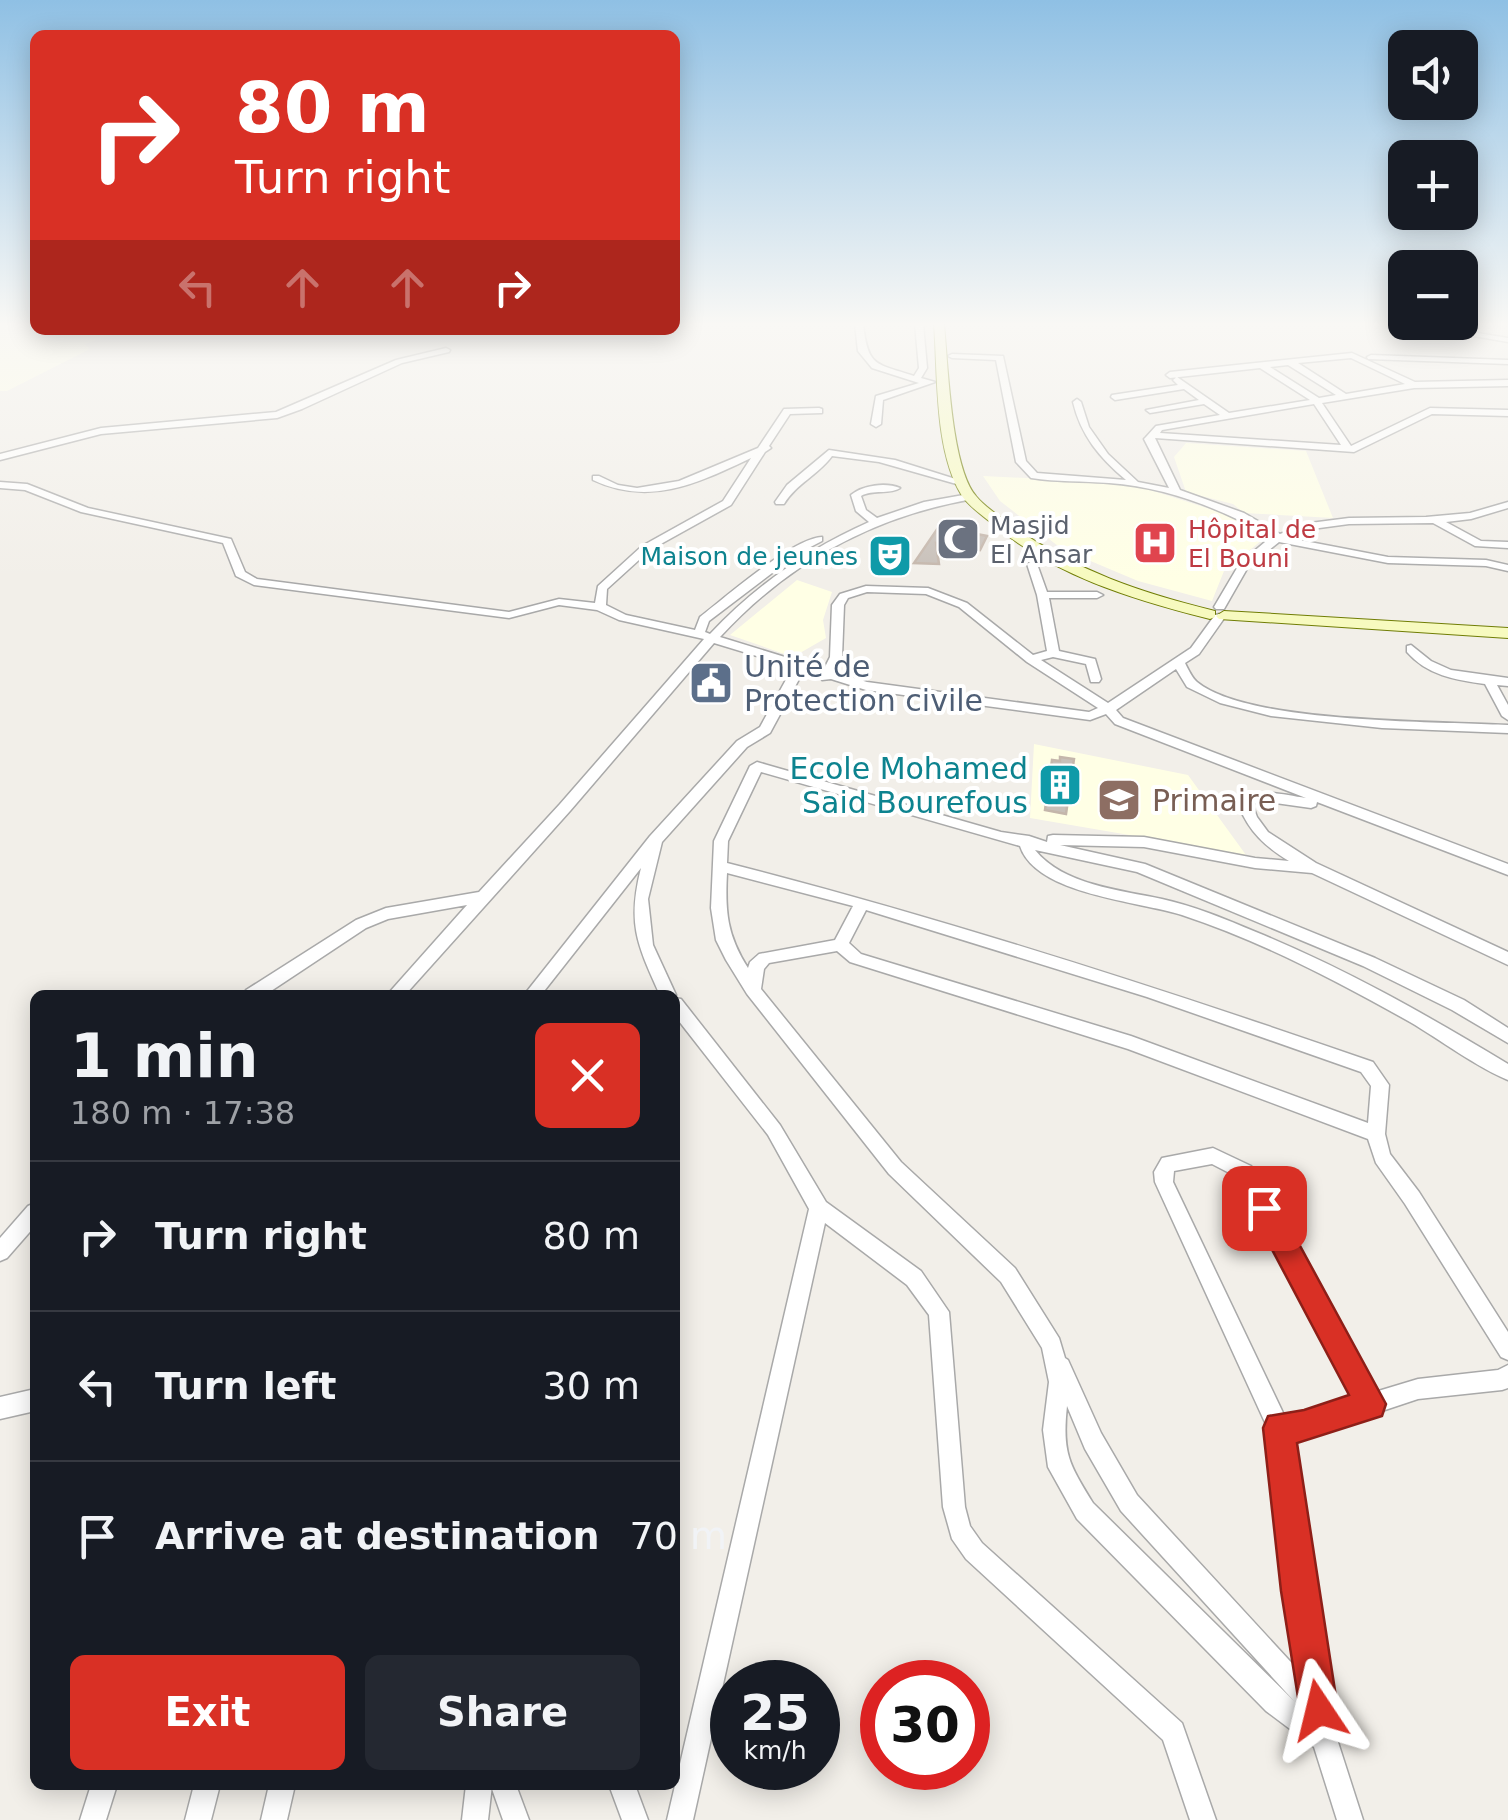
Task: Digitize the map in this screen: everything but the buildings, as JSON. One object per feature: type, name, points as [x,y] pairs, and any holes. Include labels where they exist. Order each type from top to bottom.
[{"type":"main road","points":[[947,409],[950,446],[971,493],[1013,535],[1073,572],[1147,598],[1218,612],[1508,629]]},
{"type":"main road","points":[[958,409],[971,493]]},
{"type":"street","points":[[0,458],[100,431],[277,416],[297,409]]},
{"type":"street","points":[[876,424],[878,409]]},
{"type":"street","points":[[1010,409],[1021,462],[1034,476],[1136,483],[1176,492],[1240,516],[1281,538],[1388,560],[1486,562],[1508,568]]},
{"type":"street","points":[[1079,409],[1087,437],[1136,483]]},
{"type":"street","points":[[1150,410],[1157,409]]},
{"type":"street","points":[[1217,409],[1226,416]]},
{"type":"street","points":[[1150,435],[1159,428],[1266,409]]},
{"type":"street","points":[[1322,409],[1348,449]]},
{"type":"street","points":[[600,607],[602,588],[626,564],[646,548],[727,503],[787,411],[819,411]]},
{"type":"street","points":[[1150,435],[1348,449],[1374,441],[1430,411],[1508,413]]},
{"type":"street","points":[[1150,435],[1176,492]]},
{"type":"street","points":[[596,478],[609,487],[624,489],[669,486],[766,448]]},
{"type":"street","points":[[780,502],[792,485],[820,468],[829,452],[865,454],[971,493]]},
{"type":"street","points":[[0,485],[26,488],[85,510],[227,542],[240,574],[254,582],[509,616],[559,602],[600,607],[622,618],[678,628],[826,676],[926,697],[1080,715],[1108,710],[1195,650],[1218,612],[1232,577],[1281,538],[1327,522],[1470,517],[1508,505]]},
{"type":"street","points":[[870,518],[856,504],[856,495],[865,490],[895,488]]},
{"type":"street","points":[[678,628],[704,619],[793,552],[870,518],[971,493]]},
{"type":"street","points":[[399,990],[480,896],[588,782],[704,636],[820,547],[870,518]]},
{"type":"street","points":[[1431,518],[1479,544],[1508,545]]},
{"type":"street","points":[[1032,564],[1043,595],[1053,653]]},
{"type":"street","points":[[826,676],[836,657],[838,605],[844,596],[866,589],[928,591],[953,598],[1127,727],[1508,870]]},
{"type":"street","points":[[1043,595],[1097,595]]},
{"type":"street","points":[[704,619],[704,636]]},
{"type":"street","points":[[1410,649],[1446,673],[1508,682]]},
{"type":"street","points":[[1031,659],[1053,653],[1086,658],[1091,662],[1095,679]]},
{"type":"street","points":[[1178,662],[1186,680]]},
{"type":"street","points":[[799,668],[766,730],[757,766],[721,840],[718,908],[724,940],[753,990],[894,1168],[1008,1275],[1052,1345],[1093,1441],[1130,1503],[1319,1710]]},
{"type":"street","points":[[1158,676],[1186,680],[1237,704],[1297,718],[1506,728],[1490,681]]},
{"type":"street","points":[[538,990],[655,840],[742,744],[766,730]]},
{"type":"street","points":[[757,766],[1002,837],[1144,842],[1254,863],[1314,868]]},
{"type":"street","points":[[1343,808],[1268,796],[1251,798],[1246,806],[1250,821],[1265,840],[1314,868],[1508,958]]},
{"type":"street","points":[[655,840],[642,898],[645,944],[666,990]]},
{"type":"street","points":[[1028,840],[1140,868],[1228,903],[1369,962],[1458,1005],[1508,1036]]},
{"type":"street","points":[[1028,840],[1026,848],[1042,869],[1081,884],[1186,912],[1262,942],[1412,1012],[1508,1072]]},
{"type":"street","points":[[720,866],[862,903],[1367,1067],[1380,1085],[1376,1134],[1392,1173],[1412,1198],[1508,1350]]},
{"type":"street","points":[[260,990],[361,924],[386,914],[480,896]]},
{"type":"street","points":[[840,945],[862,903]]},
{"type":"street","points":[[753,990],[756,966],[765,958],[840,945],[856,958],[1131,1043],[1376,1134]]},
{"type":"street","points":[[680,1010],[774,1130],[819,1208],[914,1278],[939,1312],[954,1506],[960,1531],[974,1551],[1173,1732],[1203,1820]]},
{"type":"street","points":[[1350,1820],[1324,1740],[1299,1591],[1279,1428],[1164,1182],[1162,1172],[1168,1164],[1213,1156],[1246,1172],[1370,1404]]},
{"type":"street","points":[[680,1820],[819,1208]]},
{"type":"street","points":[[0,1252],[30,1218]]},
{"type":"street","points":[[1052,1345],[1059,1382],[1054,1430],[1059,1466],[1085,1512],[1275,1702],[1324,1740]]},
{"type":"street","points":[[1279,1428],[1304,1426],[1418,1390],[1502,1380],[1508,1374]]},
{"type":"street","points":[[0,1408],[30,1401]]},
{"type":"street","points":[[93,1820],[102,1790]]},
{"type":"street","points":[[198,1820],[206,1790]]},
{"type":"street","points":[[274,1820],[281,1790]]},
{"type":"street","points":[[475,1820],[490,1790]]},
{"type":"street","points":[[494,1790],[516,1820]]},
{"type":"street","points":[[624,1790],[636,1820]]},
{"type":"shaded area","points":[[1186,443],[1306,451],[1333,518],[1244,513],[1233,504],[1186,492],[1174,457]]},
{"type":"shaded area","name":"Hôpital de El Bouni","points":[[983,476],[1110,482],[1144,488],[1235,517],[1267,536],[1224,571],[1212,601],[1138,581],[1062,549],[1000,501]]},
{"type":"shaded area","points":[[797,580],[832,592],[823,620],[826,638],[793,657],[730,635]]},
{"type":"shaded area","name":"Primaire","points":[[1034,744],[1188,775],[1246,855],[1030,818]]},
{"type":"place","name":"Masjid El Ansar","points":[[958,539]]},
{"type":"place","name":"Hôpital de El Bouni","points":[[1155,543]]},
{"type":"place","name":"Maison de jeunes","points":[[890,556]]},
{"type":"place","name":"Unité de Protection civile","points":[[711,683]]},
{"type":"place","name":"Ecole Mohamed Said Bourefous","points":[[1060,785]]},
{"type":"place","name":"Primaire","points":[[1119,800]]},
{"type":"route","points":[[1264,1208],[1370,1404],[1304,1426],[1279,1428],[1299,1591],[1319,1710]]}]
